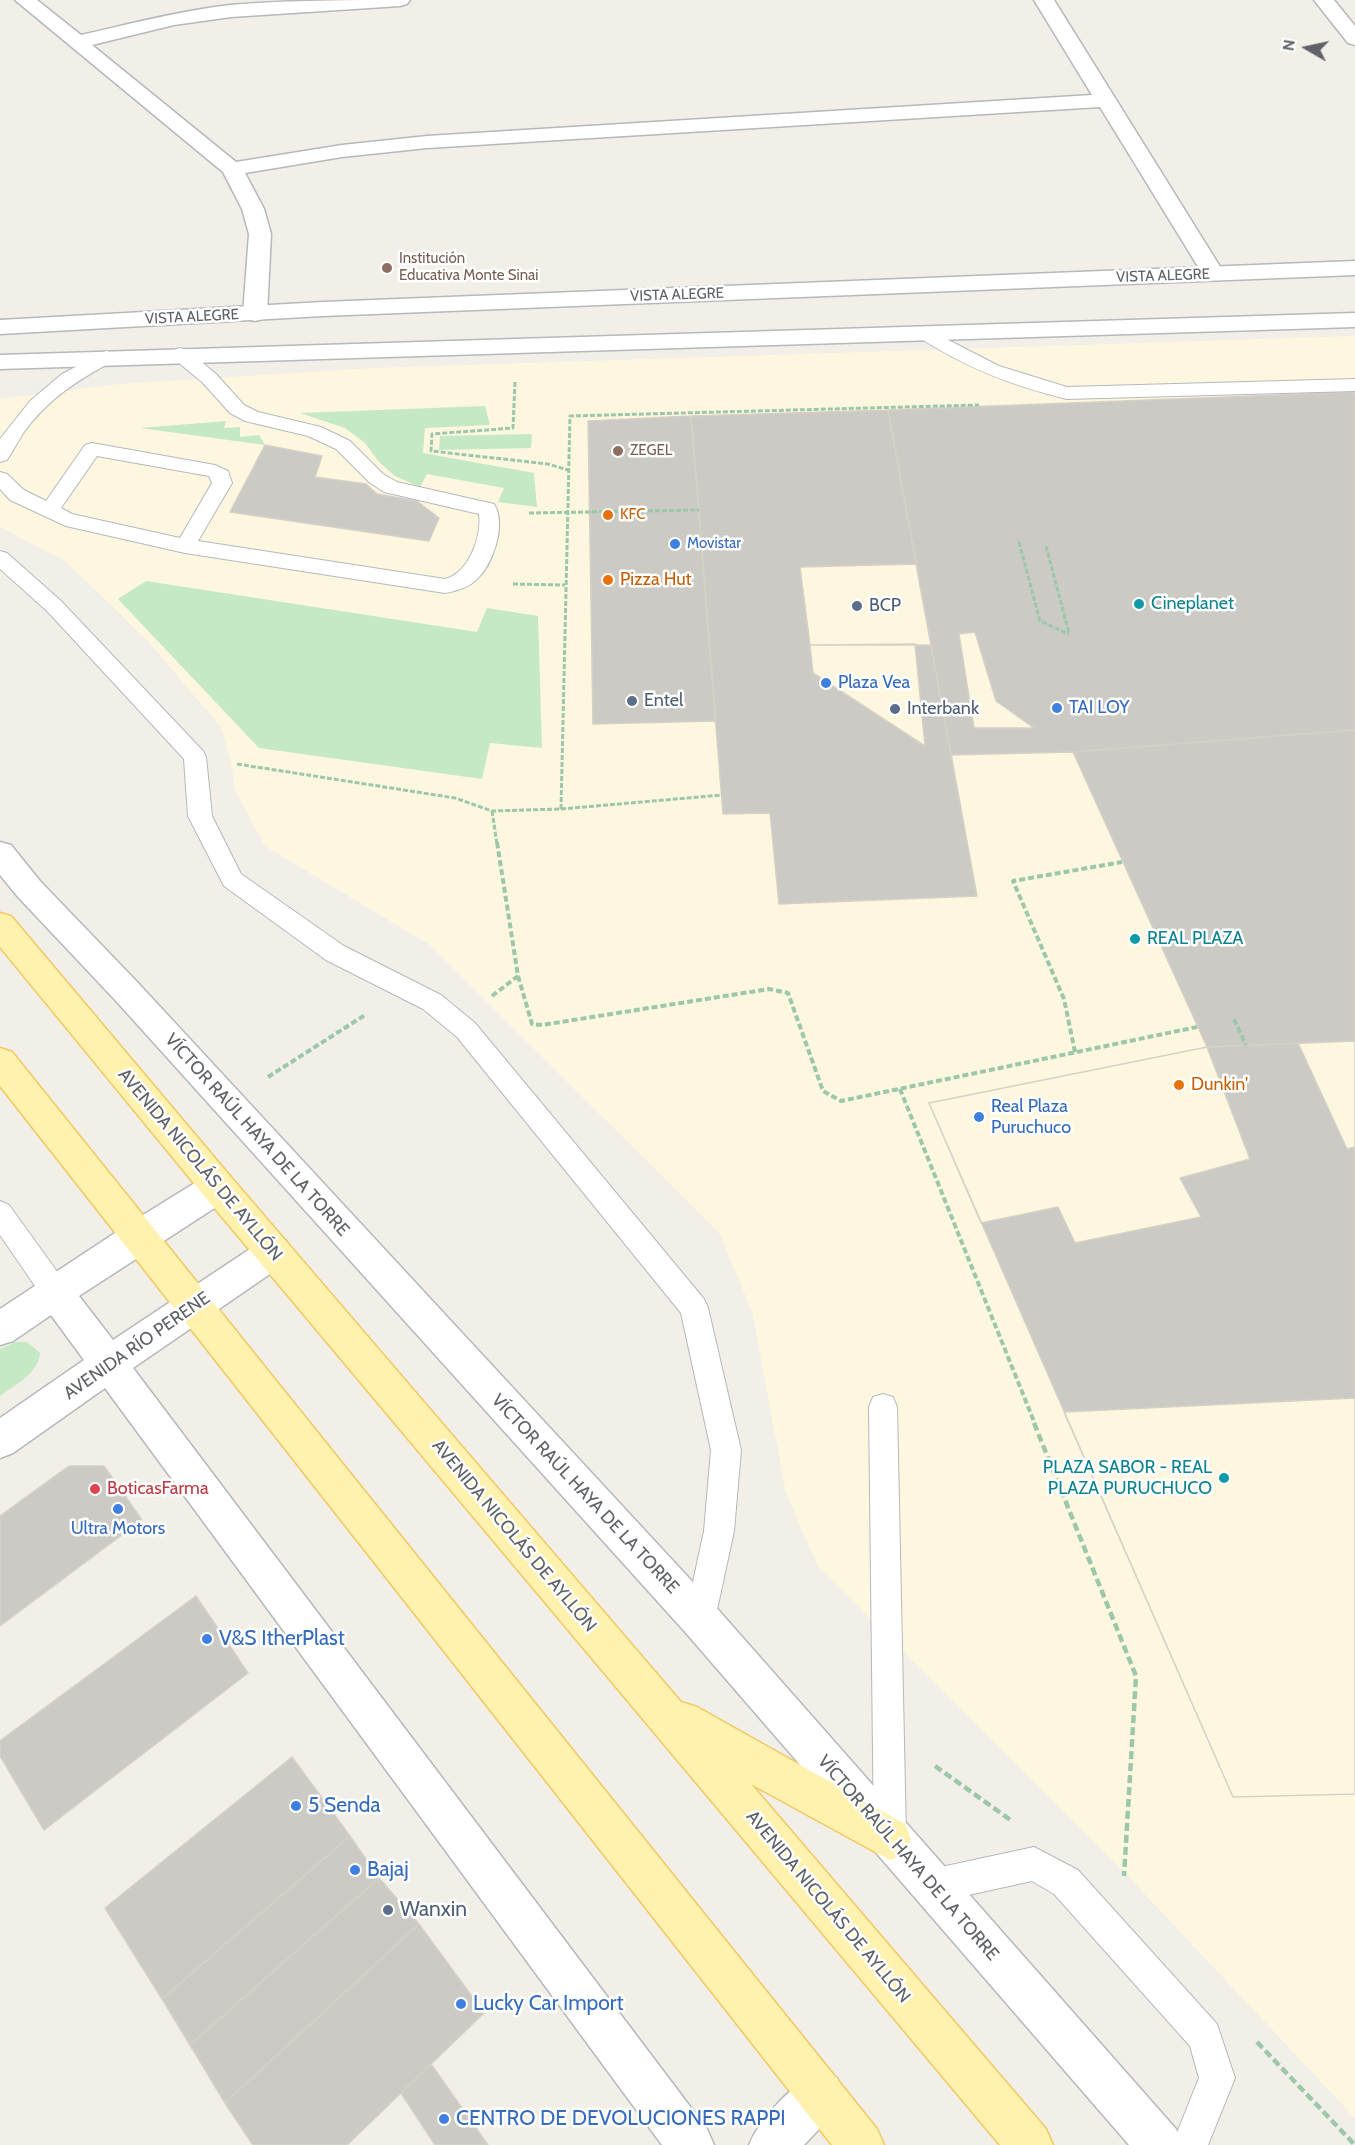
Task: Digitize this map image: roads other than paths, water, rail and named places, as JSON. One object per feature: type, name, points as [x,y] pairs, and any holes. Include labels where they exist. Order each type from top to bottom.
[{"type":"main road","name":"AVENIDA NICOLÁS DE AYLLÓN","points":[[0,925],[218,1187],[1030,2145]]},
{"type":"main road","points":[[0,1062],[861,2145]]},
{"type":"main road","points":[[662,1711],[890,1839]]},
{"type":"street","points":[[25,0],[232,169],[253,209],[260,234],[255,314]]},
{"type":"street","points":[[78,42],[155,24],[231,11],[400,0]]},
{"type":"street","points":[[1044,0],[1213,273]]},
{"type":"street","points":[[1324,0],[1355,39]]},
{"type":"street","points":[[232,169],[342,151],[427,142],[1104,100]]},
{"type":"street","name":"VISTA ALEGRE","points":[[0,327],[323,309],[1355,268]]},
{"type":"street","points":[[180,354],[187,317]]},
{"type":"street","points":[[0,362],[180,354],[1355,320]]},
{"type":"street","name":"VÍCTOR RAÚL HAYA DE LA TORRE","points":[[0,853],[29,889],[700,1619],[890,1839],[1160,2145]]},
{"type":"street","points":[[0,1329],[139,1236],[218,1187]]},
{"type":"street","name":"AVENIDA RÍO PERENE","points":[[0,1440],[193,1305],[274,1252]]},
{"type":"street","points":[[56,1293],[691,2145]]},
{"type":"street","points":[[772,2145],[821,2094]]},
{"type":"lane","points":[[923,332],[983,368],[1023,384],[1067,393],[1355,385]]},
{"type":"lane","points":[[0,478],[17,495],[66,519],[185,546],[445,586],[457,583],[471,574],[480,561],[490,521],[489,513],[483,507],[391,487],[376,478],[344,445],[314,431],[252,417],[237,409],[209,378],[180,354]]},
{"type":"lane","points":[[0,456],[14,434],[48,394],[65,380],[106,357]]},
{"type":"lane","points":[[49,511],[92,449],[215,471],[221,475],[222,483],[185,546]]},
{"type":"lane","points":[[0,558],[54,606],[195,757],[200,816],[232,880],[335,953],[432,1002],[466,1030],[694,1308],[726,1449],[719,1531],[700,1619]]},
{"type":"lane","points":[[0,1213],[56,1293]]},
{"type":"lane","points":[[883,1407],[890,1839]]},
{"type":"lane","points":[[932,1886],[1034,1864],[1066,1882],[1205,2036],[1217,2078],[1190,2145]]},
{"type":"place","name":"Institución Educativa Monte Sinai","points":[[387,268]]},
{"type":"place","name":"ZEGEL","points":[[618,451]]},
{"type":"place","name":"KFC","points":[[608,515]]},
{"type":"place","name":"Movistar","points":[[675,544]]},
{"type":"place","name":"Pizza Hut","points":[[608,580]]},
{"type":"place","name":"Cineplanet","points":[[1139,604]]},
{"type":"place","name":"BCP","points":[[857,606]]},
{"type":"place","name":"Plaza Vea","points":[[826,683]]},
{"type":"place","name":"Entel","points":[[632,701]]},
{"type":"place","name":"TAI LOY","points":[[1057,708]]},
{"type":"place","name":"Interbank","points":[[895,709]]},
{"type":"place","name":"REAL PLAZA","points":[[1135,939]]},
{"type":"place","name":"Dunkin'","points":[[1179,1085]]},
{"type":"place","name":"Real Plaza Puruchuco","points":[[979,1117]]},
{"type":"place","name":"PLAZA SABOR - REAL PLAZA PURUCHUCO","points":[[1224,1478]]},
{"type":"place","name":"BoticasFarma","points":[[95,1489]]},
{"type":"place","name":"Ultra Motors","points":[[118,1509]]},
{"type":"place","name":"V&S ItherPlast","points":[[207,1639]]},
{"type":"place","name":"5 Senda","points":[[296,1806]]},
{"type":"place","name":"Bajaj","points":[[355,1870]]},
{"type":"place","name":"Wanxin","points":[[388,1910]]},
{"type":"place","name":"Lucky Car Import","points":[[461,2004]]},
{"type":"place","name":"CENTRO DE DEVOLUCIONES RAPPI","points":[[444,2119]]}]
